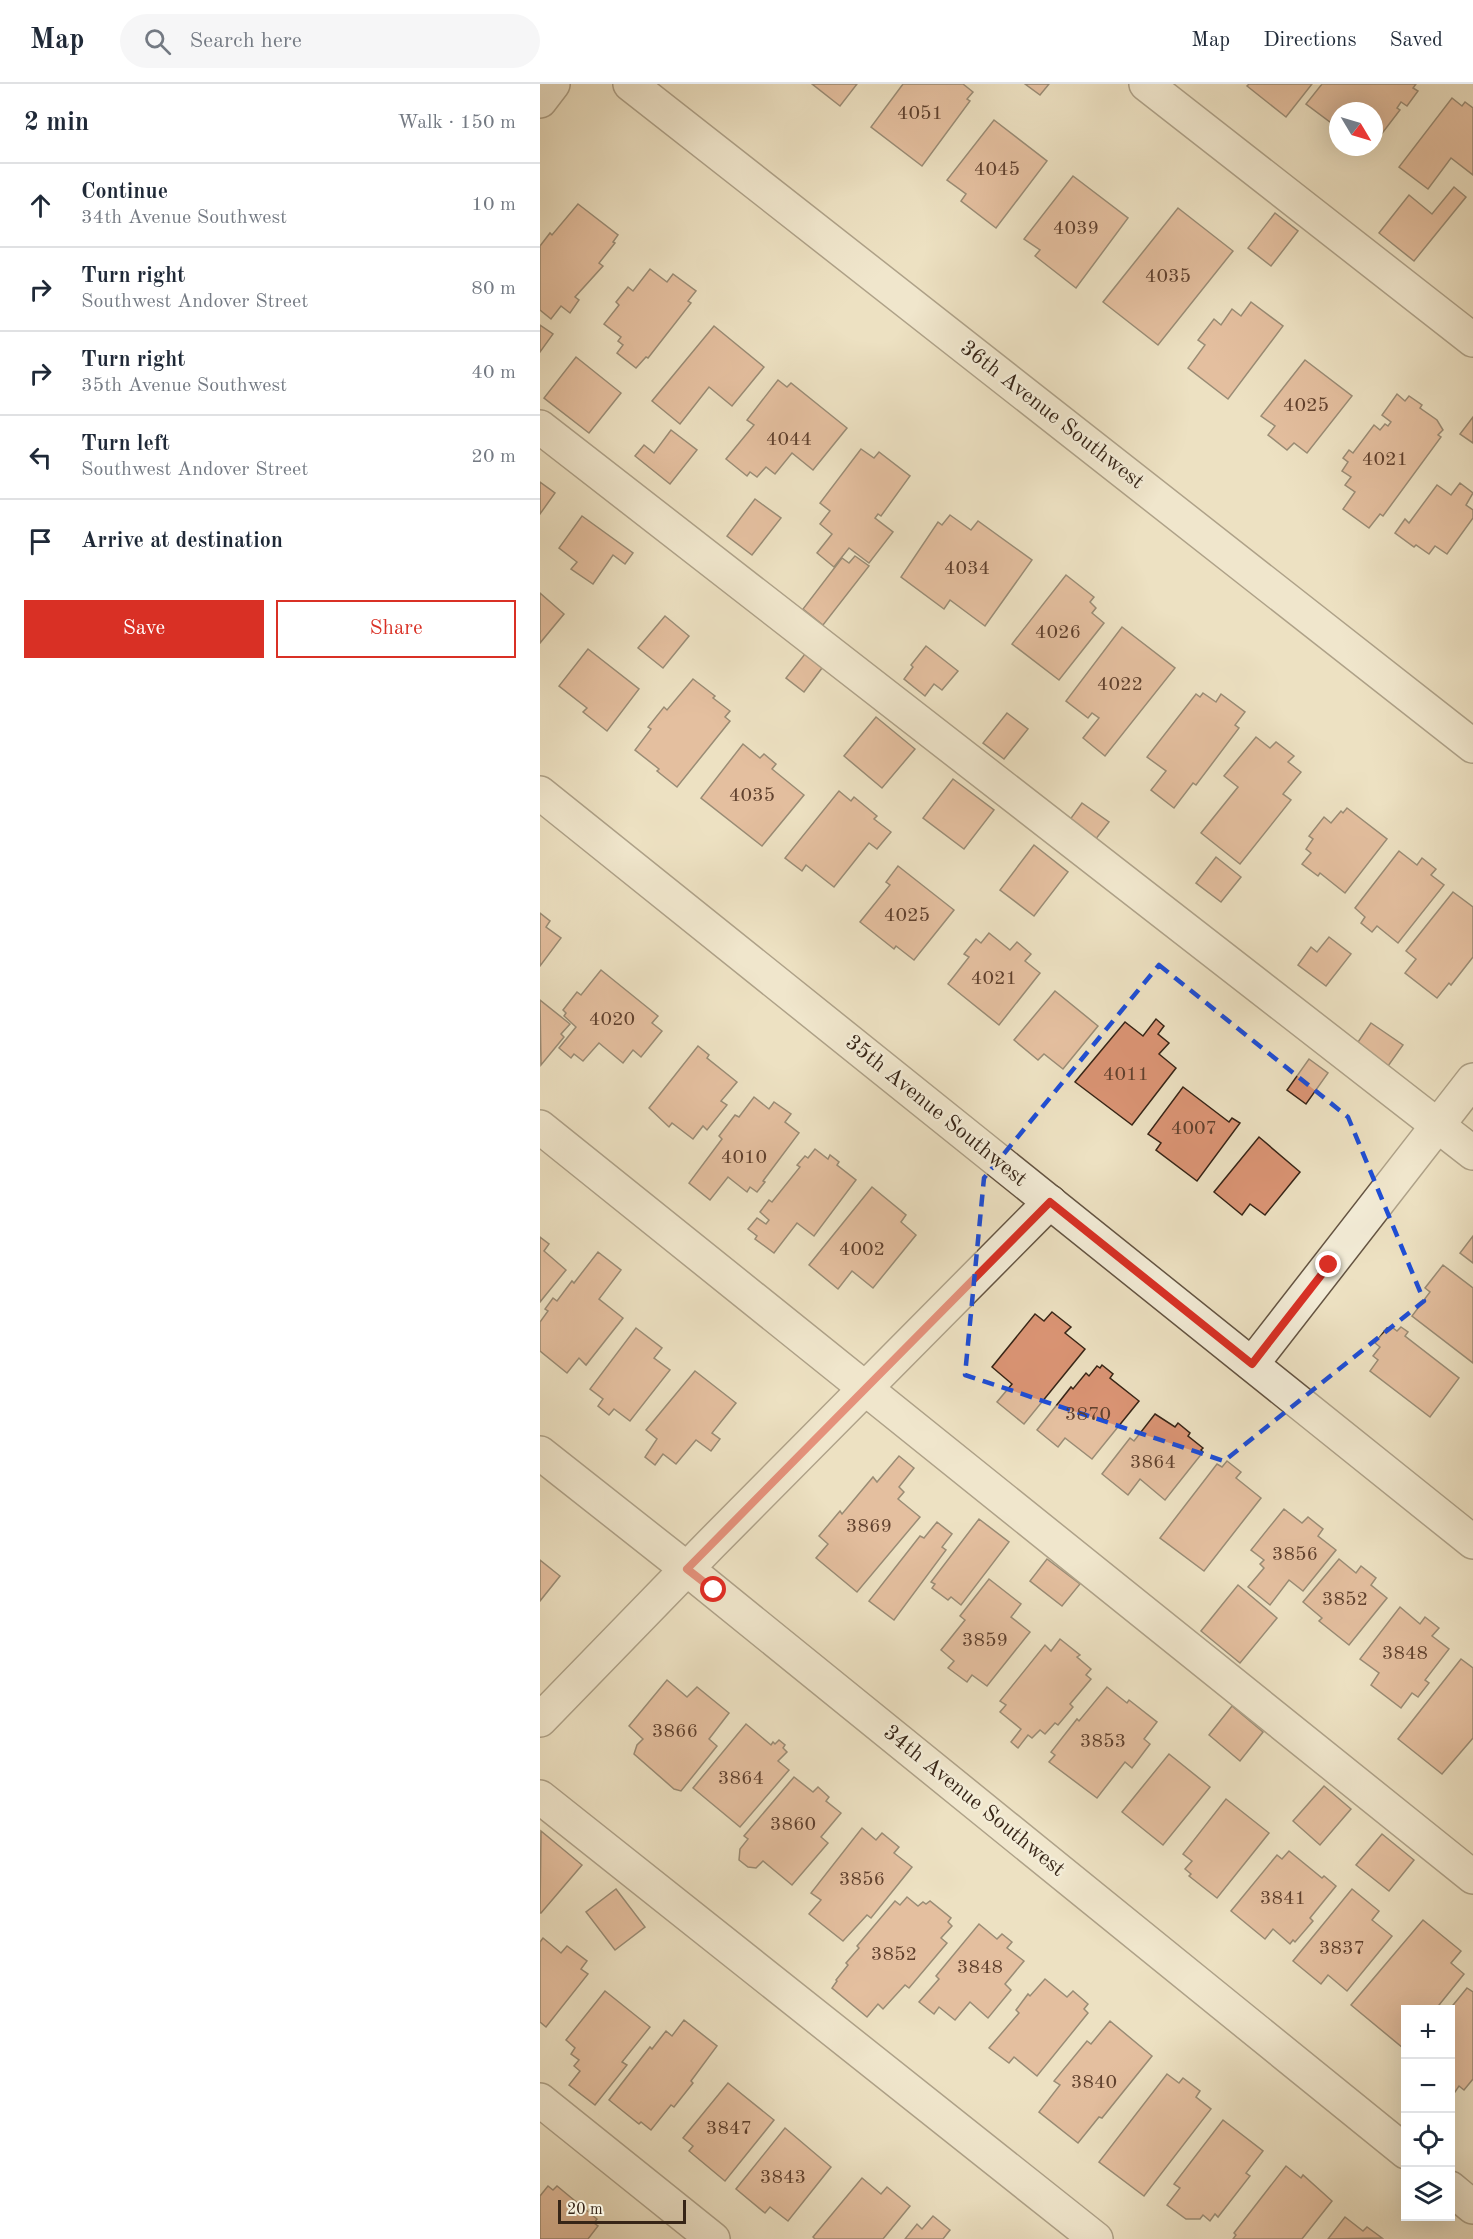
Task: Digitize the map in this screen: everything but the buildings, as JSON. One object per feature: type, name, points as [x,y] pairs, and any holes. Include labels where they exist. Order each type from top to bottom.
[{"type":"street","points":[[540,101],[553,84]]},
{"type":"street","name":"36th Avenue Southwest","points":[[630,84],[1473,746]]},
{"type":"street","points":[[1146,84],[1473,340]]},
{"type":"street","points":[[540,427],[1473,1153]]},
{"type":"street","name":"35th Avenue Southwest","points":[[540,793],[1473,1542]]},
{"type":"street","points":[[1252,1364],[1473,1080]]},
{"type":"street","points":[[540,1127],[1473,1877]]},
{"type":"street","points":[[540,1720],[1050,1202]]},
{"type":"street","name":"34th Avenue Southwest","points":[[540,1454],[687,1569],[1401,2148]]},
{"type":"street","points":[[540,1797],[1096,2239]]},
{"type":"street","points":[[540,2100],[713,2239]]},
{"type":"street","points":[[1455,2192],[1473,2206]]},
{"type":"highlighted area","points":[[1159,965],[1348,1117],[1424,1301],[1224,1461],[965,1375],[984,1178]]},
{"type":"route","points":[[714,1590],[687,1569],[1050,1202],[1252,1364],[1329,1265]]}]
